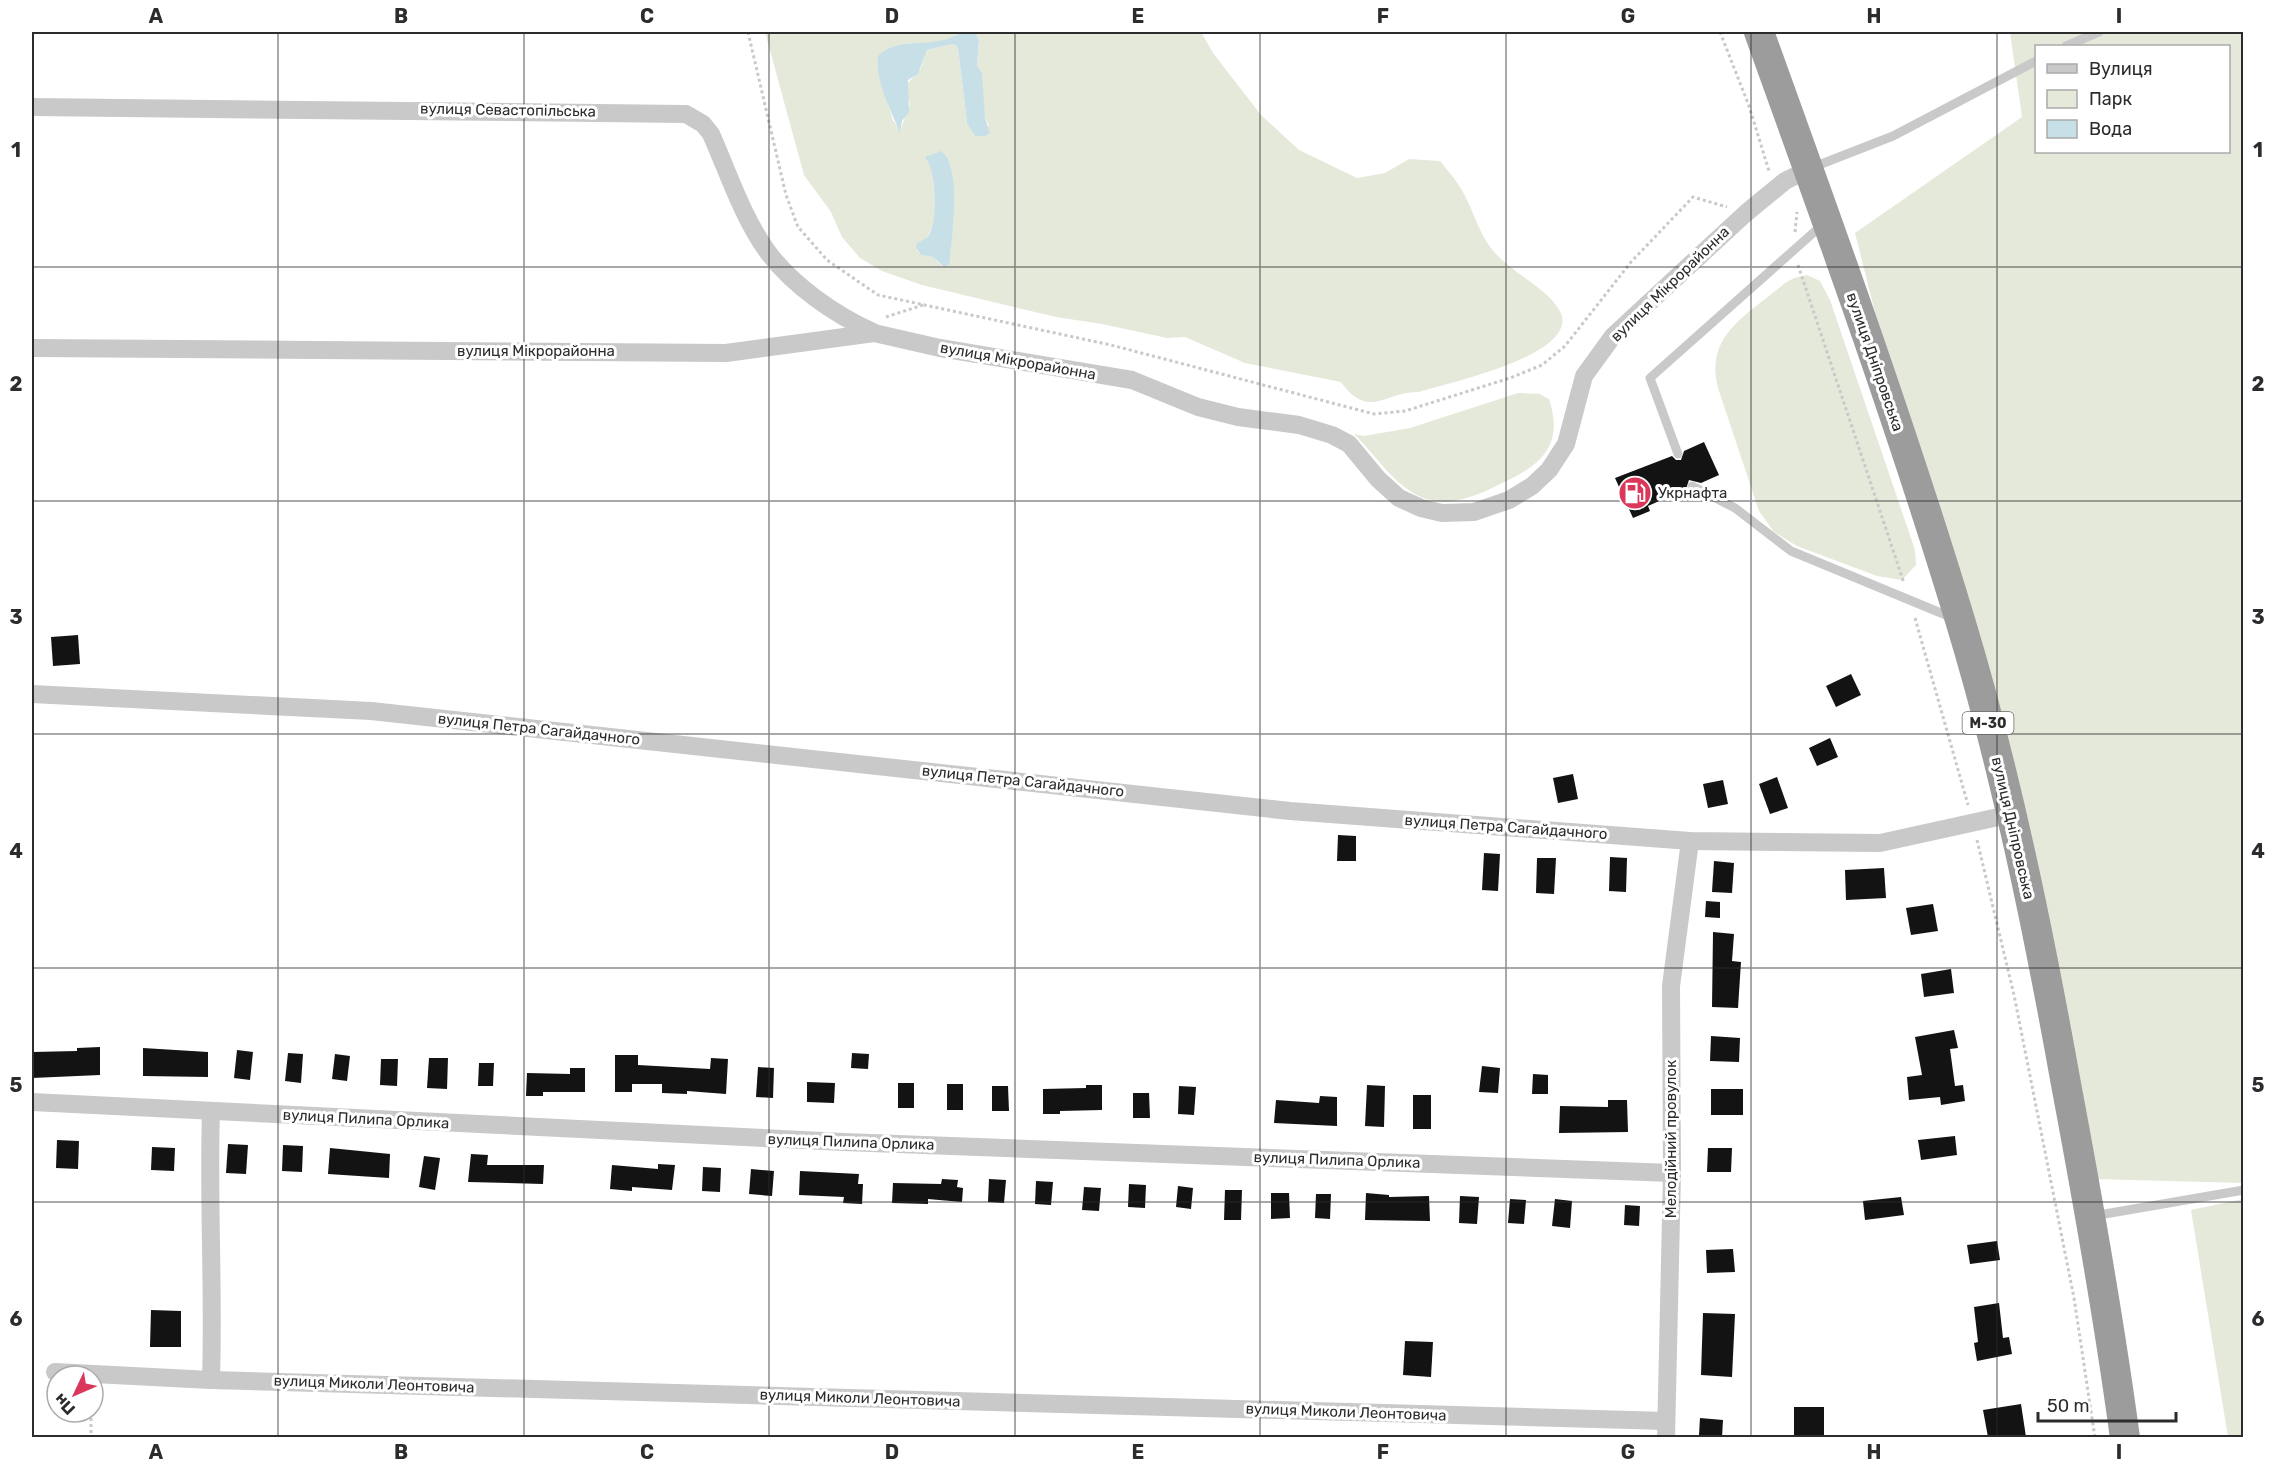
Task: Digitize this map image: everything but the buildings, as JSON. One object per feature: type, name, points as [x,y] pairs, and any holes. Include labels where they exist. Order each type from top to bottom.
[{"type":"highway","name":"вулиця Дніпровська","points":[[1759,32],[1809,169],[1960,622],[2012,814],[2040,941],[2091,1216],[2125,1437]]},
{"type":"street","name":"вулиця Севастопільська","points":[[32,106],[687,114],[703,124],[711,134],[747,214],[768,251],[810,292],[865,329]]},
{"type":"street","name":"вулиця Мікрорайонна","points":[[32,348],[726,353],[865,329],[963,352],[1132,380],[1198,407],[1238,417],[1299,425],[1332,435],[1349,444],[1378,479],[1399,498],[1421,508],[1442,513],[1474,512],[1509,500],[1532,486],[1549,470],[1566,444],[1584,376],[1613,336],[1746,213],[1776,188],[1809,169]]},
{"type":"street","name":"вулиця Петра Сагайдачного","points":[[32,694],[371,711],[1290,810],[1690,841],[1880,843],[2012,814]]},
{"type":"street","name":"Мелодійний провулок","points":[[1666,1429],[1672,1173],[1671,986],[1690,841]]},
{"type":"street","name":"вулиця Пилипа Орлика","points":[[32,1102],[844,1142],[1672,1173]]},
{"type":"street","points":[[211,1111],[210,1163],[214,1289],[212,1380]]},
{"type":"street","name":"вулиця Миколи Леонтовича","points":[[105,1375],[1666,1429]]},
{"type":"lane","points":[[2068,45],[2099,32]]},
{"type":"lane","points":[[1809,169],[1893,136],[2035,62]]},
{"type":"lane","points":[[1678,454],[1650,378],[1827,222]]},
{"type":"lane","points":[[1692,486],[1735,508],[1791,551],[1960,622]]},
{"type":"lane","points":[[2091,1216],[2244,1190]]},
{"type":"path","points":[[748,32],[786,195],[798,227],[810,243],[849,278],[878,295],[1111,345],[1374,414],[1405,411],[1510,378],[1542,365],[1565,346],[1631,262],[1693,197],[1746,213]]},
{"type":"path","points":[[1720,32],[1749,106],[1776,188],[1791,197],[1797,210],[1793,251]]},
{"type":"path","points":[[865,329],[924,305]]},
{"type":"green space","points":[[765,32],[962,32],[937,43],[909,43],[880,78],[893,120],[900,131],[910,104],[907,85],[922,65],[927,50],[953,44],[957,46],[967,123],[989,126],[985,118],[977,66],[979,40],[976,35],[982,32],[1201,32],[1213,53],[1261,115],[1299,150],[1357,178],[1385,173],[1409,159],[1440,161],[1462,190],[1490,247],[1507,264],[1552,300],[1558,308],[1562,324],[1553,339],[1535,352],[1511,364],[1419,392],[1369,402],[1360,400],[1351,394],[1341,382],[1245,363],[1185,337],[1167,338],[1056,317],[922,285],[882,271],[860,258],[842,237],[831,212],[804,175]],"holes":[[[930,163],[953,181],[950,258],[943,267],[933,257],[921,255],[916,249],[929,234],[934,218],[934,189]]]},
{"type":"green space","points":[[2010,32],[2243,32],[2243,1183],[2094,1179],[1855,233],[2022,117]]},
{"type":"green space","points":[[1807,275],[1820,281],[1830,300],[1915,550],[1916,565],[1902,580],[1877,576],[1797,546],[1774,532],[1759,511],[1718,388],[1715,369],[1718,353],[1733,327],[1785,283]]},
{"type":"green space","points":[[1518,393],[1540,394],[1549,399],[1553,418],[1553,434],[1549,447],[1541,458],[1518,475],[1466,498],[1442,502],[1415,494],[1396,479],[1354,434],[1364,436],[1410,428]]},
{"type":"green space","points":[[2243,1199],[2243,1437],[2228,1437],[2191,1210]]},
{"type":"water","points":[[962,32],[982,32],[976,35],[979,40],[977,66],[982,73],[985,118],[990,133],[985,136],[975,136],[967,123],[959,56],[957,46],[953,44],[927,50],[918,74],[908,80],[909,112],[902,121],[900,133],[881,85],[878,56],[887,49],[897,46],[940,41]]},
{"type":"water","points":[[941,151],[952,170],[954,185],[954,218],[950,258],[949,264],[944,267],[933,257],[921,255],[916,248],[917,243],[929,235],[934,218],[935,195],[932,172],[925,157]]},
{"type":"place","name":"Укрнафта","points":[[1635,493]]}]
